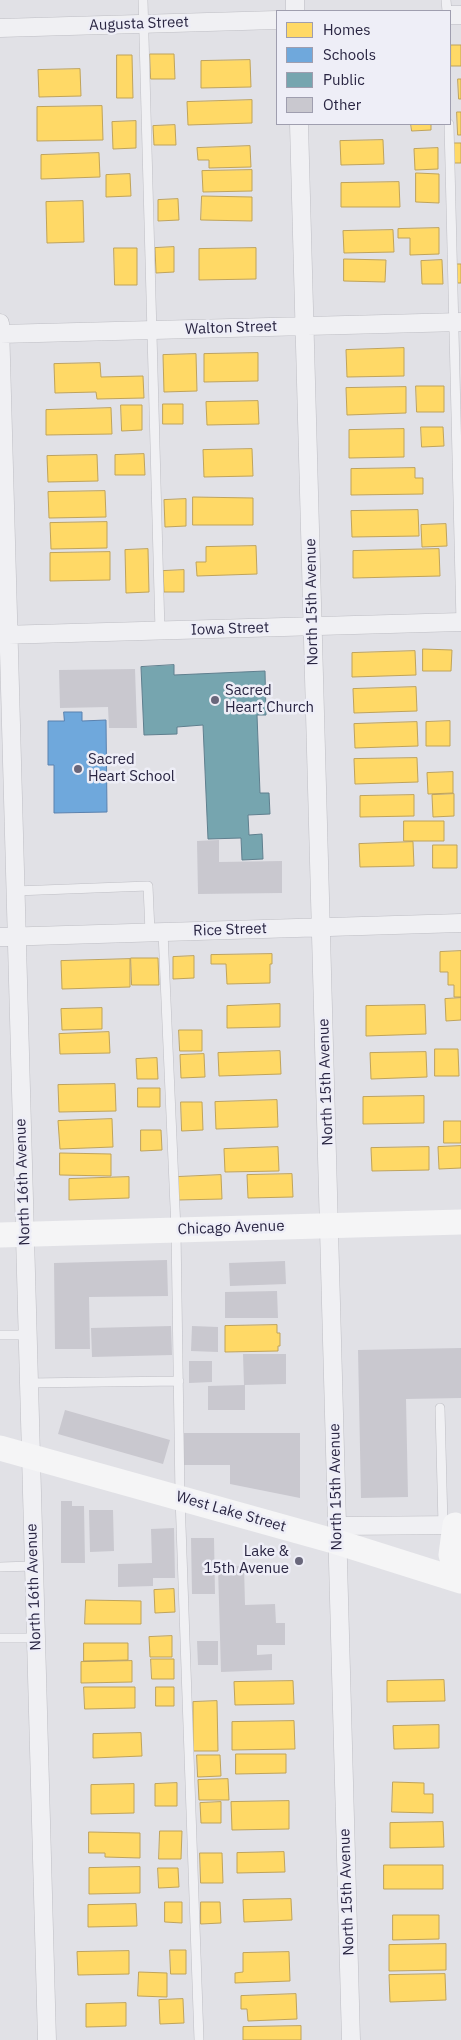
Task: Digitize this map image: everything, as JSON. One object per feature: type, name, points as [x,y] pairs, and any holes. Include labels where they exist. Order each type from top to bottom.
[{"type":"main road","name":"Chicago Avenue","points":[[12,1234],[461,1222]]},
{"type":"main road","name":"West Lake Street","points":[[0,1448],[180,1497],[337,1534],[461,1581]]},
{"type":"main road","points":[[453,1525],[451,1555],[461,1581]]},
{"type":"street","name":"Augusta Street","points":[[0,28],[276,20]]},
{"type":"street","name":"North 15th Avenue","points":[[299,125],[306,326],[312,626],[322,927],[351,2040]]},
{"type":"street","name":"Walton Street","points":[[0,334],[457,322]]},
{"type":"street","name":"North 16th Avenue","points":[[0,323],[4,635],[15,891],[8,937],[12,1234],[27,1334],[47,2040]]},
{"type":"street","name":"Iowa Street","points":[[4,635],[461,622]]},
{"type":"street","name":"Rice Street","points":[[8,937],[461,923]]},
{"type":"street","points":[[337,1534],[453,1525]]},
{"type":"lane","points":[[143,0],[160,630]]},
{"type":"lane","points":[[449,125],[457,322],[461,628]]},
{"type":"lane","points":[[15,891],[148,886],[157,932],[176,1230],[180,1497],[199,2040]]},
{"type":"lane","points":[[0,1335],[27,1334]]},
{"type":"lane","points":[[28,1384],[179,1381]]},
{"type":"lane","points":[[440,1408],[453,1525]]},
{"type":"lane","points":[[0,1567],[33,1566]]},
{"type":"lane","points":[[0,1638],[35,1638]]},
{"type":"building: Homes","points":[[451,45],[461,45],[461,66],[451,66]]},
{"type":"building: Homes","points":[[150,54],[174,54],[175,79],[151,79]]},
{"type":"building: Homes","points":[[117,55],[132,55],[133,98],[117,98]]},
{"type":"building: Homes","points":[[250,60],[251,87],[201,88],[201,61]]},
{"type":"building: Homes","points":[[80,69],[81,96],[39,97],[38,70]]},
{"type":"building: Homes","points":[[458,79],[461,79],[461,99],[459,99]]},
{"type":"building: Homes","points":[[252,100],[252,123],[188,125],[187,102]]},
{"type":"building: Homes","points":[[102,106],[103,140],[37,141],[37,107]]},
{"type":"building: Homes","points":[[457,112],[461,112],[461,135],[458,135]]},
{"type":"building: Homes","points":[[136,121],[136,148],[113,149],[112,122]]},
{"type":"building: Homes","points":[[175,125],[176,145],[154,145],[153,126]]},
{"type":"building: Homes","points":[[411,125],[431,125],[431,130],[412,131]]},
{"type":"building: Homes","points":[[383,140],[384,164],[341,165],[340,141]]},
{"type":"building: Homes","points":[[453,143],[461,143],[461,163],[454,163]]},
{"type":"building: Homes","points":[[250,146],[251,167],[209,168],[209,160],[198,160],[197,148]]},
{"type":"building: Homes","points":[[438,148],[438,169],[415,170],[414,149]]},
{"type":"building: Homes","points":[[99,153],[100,177],[41,179],[41,155]]},
{"type":"building: Homes","points":[[252,170],[252,191],[203,192],[202,171]]},
{"type":"building: Homes","points":[[416,173],[439,174],[439,203],[416,202]]},
{"type":"building: Homes","points":[[130,174],[131,196],[106,197],[106,175]]},
{"type":"building: Homes","points":[[399,182],[400,207],[341,207],[341,183]]},
{"type":"building: Homes","points":[[202,196],[252,197],[252,221],[201,220]]},
{"type":"building: Homes","points":[[178,199],[179,220],[158,221],[158,200]]},
{"type":"building: Homes","points":[[83,201],[84,242],[47,243],[46,202]]},
{"type":"building: Homes","points":[[439,228],[439,254],[410,255],[410,238],[398,238],[398,229]]},
{"type":"building: Homes","points":[[393,230],[394,252],[344,253],[343,231]]},
{"type":"building: Homes","points":[[174,247],[174,272],[156,273],[155,248]]},
{"type":"building: Homes","points":[[114,248],[137,248],[137,285],[115,285]]},
{"type":"building: Homes","points":[[256,248],[256,279],[199,280],[199,249]]},
{"type":"building: Homes","points":[[344,259],[386,260],[385,282],[344,281]]},
{"type":"building: Homes","points":[[442,260],[443,284],[422,284],[421,261]]},
{"type":"building: Homes","points":[[457,264],[461,264],[461,283],[458,283]]},
{"type":"building: Homes","points":[[404,348],[404,376],[347,377],[346,350]]},
{"type":"building: Homes","points":[[258,353],[258,381],[204,382],[204,354]]},
{"type":"building: Homes","points":[[196,354],[197,391],[164,392],[163,355]]},
{"type":"building: Homes","points":[[100,363],[101,377],[143,376],[144,398],[97,399],[96,392],[55,393],[54,364]]},
{"type":"building: Homes","points":[[416,386],[444,386],[444,412],[417,412]]},
{"type":"building: Homes","points":[[406,387],[406,413],[347,415],[346,388]]},
{"type":"building: Homes","points":[[258,401],[259,424],[207,425],[206,402]]},
{"type":"building: Homes","points":[[163,404],[183,404],[183,424],[163,424]]},
{"type":"building: Homes","points":[[121,405],[142,405],[142,430],[122,431]]},
{"type":"building: Homes","points":[[111,408],[112,434],[46,435],[46,410]]},
{"type":"building: Homes","points":[[421,427],[443,427],[444,446],[422,447]]},
{"type":"building: Homes","points":[[404,429],[404,457],[349,458],[349,430]]},
{"type":"building: Homes","points":[[252,449],[253,476],[204,477],[203,450]]},
{"type":"building: Homes","points":[[144,454],[145,475],[115,475],[115,455]]},
{"type":"building: Homes","points":[[97,455],[98,481],[48,482],[47,456]]},
{"type":"building: Homes","points":[[415,468],[415,478],[423,478],[423,494],[351,495],[351,469]]},
{"type":"building: Homes","points":[[105,491],[106,517],[49,518],[48,492]]},
{"type":"building: Homes","points":[[193,497],[253,498],[253,525],[193,525]]},
{"type":"building: Homes","points":[[186,499],[186,526],[165,527],[164,500]]},
{"type":"building: Homes","points":[[418,510],[419,536],[352,537],[351,511]]},
{"type":"building: Homes","points":[[107,522],[107,548],[51,549],[50,523]]},
{"type":"building: Homes","points":[[446,524],[447,546],[422,547],[421,525]]},
{"type":"building: Homes","points":[[256,546],[257,574],[197,576],[196,562],[206,562],[206,547]]},
{"type":"building: Homes","points":[[148,549],[149,592],[126,593],[125,550]]},
{"type":"building: Homes","points":[[439,549],[440,576],[353,578],[353,551]]},
{"type":"building: Homes","points":[[110,552],[110,580],[50,581],[50,553]]},
{"type":"building: Homes","points":[[184,570],[184,592],[164,592],[163,571]]},
{"type":"building: Homes","points":[[423,649],[452,650],[451,671],[423,671]]},
{"type":"building: Homes","points":[[415,651],[416,675],[352,677],[352,653]]},
{"type":"building: Homes","points":[[416,687],[417,711],[354,713],[353,689]]},
{"type":"building: Homes","points":[[450,721],[450,746],[426,746],[426,722]]},
{"type":"building: Homes","points":[[417,722],[418,746],[355,748],[354,724]]},
{"type":"building: Homes","points":[[417,758],[418,782],[355,784],[354,759]]},
{"type":"building: Homes","points":[[453,772],[453,793],[428,794],[427,773]]},
{"type":"building: Homes","points":[[454,794],[454,816],[433,817],[432,795]]},
{"type":"building: Homes","points":[[414,795],[414,816],[360,817],[360,796]]},
{"type":"building: Homes","points":[[404,821],[444,821],[444,841],[404,841]]},
{"type":"building: Homes","points":[[413,842],[414,866],[360,867],[359,844]]},
{"type":"building: Homes","points":[[433,845],[457,845],[457,868],[433,868]]},
{"type":"building: Homes","points":[[461,951],[461,997],[454,997],[454,985],[448,985],[448,972],[440,972],[440,952]]},
{"type":"building: Homes","points":[[272,954],[270,983],[227,984],[226,964],[211,964],[211,955]]},
{"type":"building: Homes","points":[[194,956],[194,978],[173,979],[173,957]]},
{"type":"building: Homes","points":[[131,958],[158,958],[159,985],[132,985]]},
{"type":"building: Homes","points":[[130,959],[130,987],[62,989],[61,961]]},
{"type":"building: Homes","points":[[461,998],[461,1020],[446,1021],[445,999]]},
{"type":"building: Homes","points":[[280,1004],[280,1027],[227,1028],[227,1006]]},
{"type":"building: Homes","points":[[425,1005],[426,1034],[366,1036],[366,1006]]},
{"type":"building: Homes","points":[[102,1008],[102,1029],[62,1030],[61,1009]]},
{"type":"building: Homes","points":[[179,1030],[202,1030],[202,1051],[180,1051]]},
{"type":"building: Homes","points":[[109,1032],[110,1053],[60,1054],[59,1034]]},
{"type":"building: Homes","points":[[435,1049],[458,1049],[459,1076],[435,1076]]},
{"type":"building: Homes","points":[[280,1051],[281,1074],[219,1076],[218,1053]]},
{"type":"building: Homes","points":[[426,1052],[427,1077],[371,1079],[370,1053]]},
{"type":"building: Homes","points":[[204,1054],[205,1077],[181,1078],[180,1055]]},
{"type":"building: Homes","points":[[157,1058],[158,1079],[137,1079],[136,1059]]},
{"type":"building: Homes","points":[[115,1084],[116,1111],[59,1112],[58,1085]]},
{"type":"building: Homes","points":[[138,1088],[160,1088],[160,1107],[138,1107]]},
{"type":"building: Homes","points":[[424,1096],[424,1123],[363,1124],[363,1097]]},
{"type":"building: Homes","points":[[277,1100],[278,1127],[216,1129],[215,1102]]},
{"type":"building: Homes","points":[[181,1102],[202,1102],[203,1130],[182,1131]]},
{"type":"building: Homes","points":[[112,1119],[113,1147],[60,1149],[58,1121]]},
{"type":"building: Homes","points":[[444,1121],[461,1121],[461,1143],[444,1143]]},
{"type":"building: Homes","points":[[141,1130],[161,1130],[162,1150],[141,1151]]},
{"type":"building: Homes","points":[[461,1146],[461,1168],[439,1169],[438,1147]]},
{"type":"building: Homes","points":[[278,1147],[279,1171],[225,1172],[224,1149]]},
{"type":"building: Homes","points":[[429,1147],[429,1170],[372,1171],[371,1148]]},
{"type":"building: Homes","points":[[60,1153],[111,1154],[111,1176],[60,1175]]},
{"type":"building: Homes","points":[[292,1174],[293,1197],[248,1198],[247,1175]]},
{"type":"building: Homes","points":[[221,1175],[222,1199],[178,1200],[177,1177]]},
{"type":"building: Homes","points":[[129,1177],[129,1198],[69,1200],[69,1179]]},
{"type":"building: Homes","points":[[277,1325],[277,1333],[280,1333],[278,1351],[225,1352],[225,1326]]},
{"type":"building: Homes","points":[[174,1589],[175,1612],[155,1613],[154,1590]]},
{"type":"building: Homes","points":[[86,1600],[141,1601],[141,1624],[85,1624]]},
{"type":"building: Homes","points":[[172,1636],[172,1657],[150,1657],[149,1637]]},
{"type":"building: Homes","points":[[84,1643],[128,1643],[128,1660],[84,1661]]},
{"type":"building: Homes","points":[[151,1659],[174,1659],[174,1679],[152,1679]]},
{"type":"building: Homes","points":[[132,1661],[132,1682],[81,1683],[81,1662]]},
{"type":"building: Homes","points":[[444,1680],[445,1701],[387,1702],[387,1681]]},
{"type":"building: Homes","points":[[293,1681],[294,1704],[235,1705],[234,1682]]},
{"type":"building: Homes","points":[[84,1687],[135,1687],[135,1708],[85,1709]]},
{"type":"building: Homes","points":[[156,1687],[174,1687],[174,1706],[156,1706]]},
{"type":"building: Homes","points":[[217,1701],[218,1751],[193,1751],[193,1702]]},
{"type":"building: Homes","points":[[294,1721],[295,1749],[232,1750],[232,1722]]},
{"type":"building: Homes","points":[[439,1725],[439,1748],[394,1749],[393,1726]]},
{"type":"building: Homes","points":[[141,1733],[142,1756],[93,1758],[93,1734]]},
{"type":"building: Homes","points":[[236,1754],[286,1754],[286,1773],[236,1774]]},
{"type":"building: Homes","points":[[197,1755],[220,1755],[221,1776],[198,1777]]},
{"type":"building: Homes","points":[[228,1779],[229,1800],[199,1800],[198,1780]]},
{"type":"building: Homes","points":[[393,1782],[424,1783],[424,1794],[433,1794],[433,1813],[392,1812]]},
{"type":"building: Homes","points":[[177,1783],[177,1806],[155,1806],[155,1784]]},
{"type":"building: Homes","points":[[134,1784],[134,1813],[91,1814],[91,1785]]},
{"type":"building: Homes","points":[[289,1801],[289,1829],[232,1830],[231,1802]]},
{"type":"building: Homes","points":[[221,1802],[221,1823],[201,1823],[200,1803]]},
{"type":"building: Homes","points":[[443,1822],[444,1847],[390,1848],[390,1823]]},
{"type":"building: Homes","points":[[160,1831],[182,1831],[181,1859],[159,1859]]},
{"type":"building: Homes","points":[[89,1832],[140,1833],[140,1858],[105,1857],[105,1853],[89,1853]]},
{"type":"building: Homes","points":[[284,1852],[285,1872],[237,1873],[237,1853]]},
{"type":"building: Homes","points":[[200,1853],[222,1853],[223,1883],[201,1883]]},
{"type":"building: Homes","points":[[384,1865],[443,1865],[443,1889],[384,1889]]},
{"type":"building: Homes","points":[[140,1867],[140,1893],[89,1894],[89,1868]]},
{"type":"building: Homes","points":[[158,1868],[178,1868],[179,1887],[159,1888]]},
{"type":"building: Homes","points":[[291,1899],[292,1920],[244,1922],[243,1900]]},
{"type":"building: Homes","points":[[165,1902],[182,1902],[182,1923],[165,1922]]},
{"type":"building: Homes","points":[[201,1902],[220,1902],[221,1923],[201,1924]]},
{"type":"building: Homes","points":[[136,1904],[137,1926],[88,1927],[88,1905]]},
{"type":"building: Homes","points":[[393,1915],[439,1915],[439,1939],[393,1940]]},
{"type":"building: Homes","points":[[446,1944],[446,1970],[389,1971],[389,1945]]},
{"type":"building: Homes","points":[[170,1950],[186,1950],[186,1974],[171,1974]]},
{"type":"building: Homes","points":[[129,1951],[129,1974],[78,1975],[77,1952]]},
{"type":"building: Homes","points":[[289,1952],[290,1981],[235,1983],[235,1973],[243,1972],[243,1953]]},
{"type":"building: Homes","points":[[139,1972],[167,1973],[167,1997],[138,1996]]},
{"type":"building: Homes","points":[[445,1974],[446,2000],[390,2002],[389,1975]]},
{"type":"building: Homes","points":[[296,1994],[297,2019],[248,2021],[247,2009],[241,2009],[241,1996]]},
{"type":"building: Homes","points":[[183,1999],[184,2023],[160,2024],[159,2000]]},
{"type":"building: Homes","points":[[126,2003],[126,2026],[86,2027],[86,2004]]},
{"type":"building: Homes","points":[[301,2026],[301,2040],[243,2040],[243,2027]]},
{"type":"building: Schools","points":[[64,712],[82,712],[82,721],[106,720],[107,812],[54,813],[54,765],[48,765],[48,721],[64,721]]},
{"type":"building: Public","points":[[174,665],[174,675],[265,671],[266,715],[257,715],[260,793],[269,793],[270,814],[248,815],[249,835],[262,834],[263,859],[242,860],[241,838],[208,839],[203,725],[177,727],[177,734],[144,735],[141,667]]},
{"type":"building: Other","points":[[135,669],[137,728],[109,728],[108,707],[60,708],[59,670]]},
{"type":"building: Other","points":[[219,840],[219,862],[282,861],[282,893],[198,894],[197,841]]},
{"type":"building: Other","points":[[167,1260],[168,1296],[89,1297],[90,1349],[55,1349],[54,1263]]},
{"type":"building: Other","points":[[285,1261],[286,1284],[230,1286],[229,1263]]},
{"type":"building: Other","points":[[277,1291],[278,1318],[225,1318],[225,1292]]},
{"type":"building: Other","points":[[171,1326],[172,1355],[92,1357],[91,1328]]},
{"type":"building: Other","points":[[192,1326],[218,1327],[218,1352],[191,1351]]},
{"type":"building: Other","points":[[461,1348],[461,1398],[406,1399],[408,1497],[361,1498],[358,1350]]},
{"type":"building: Other","points":[[243,1354],[286,1354],[286,1384],[244,1385]]},
{"type":"building: Other","points":[[189,1361],[212,1361],[212,1382],[189,1383]]},
{"type":"building: Other","points":[[245,1385],[245,1410],[208,1410],[208,1386]]},
{"type":"building: Other","points":[[65,1410],[170,1440],[163,1464],[58,1434]]},
{"type":"building: Other","points":[[183,1433],[300,1433],[300,1498],[230,1484],[230,1465],[184,1465]]},
{"type":"building: Other","points":[[61,1501],[72,1501],[72,1506],[84,1506],[85,1563],[61,1563]]},
{"type":"building: Other","points":[[89,1510],[113,1510],[114,1551],[90,1552]]},
{"type":"building: Other","points":[[174,1528],[175,1578],[153,1578],[153,1586],[118,1587],[118,1564],[152,1563],[151,1529]]},
{"type":"building: Other","points":[[191,1538],[214,1538],[215,1594],[192,1594]]},
{"type":"building: Other","points":[[244,1566],[245,1605],[275,1604],[276,1623],[285,1623],[285,1645],[257,1645],[257,1655],[272,1654],[272,1670],[221,1672],[218,1567]]},
{"type":"building: Other","points":[[197,1641],[218,1641],[218,1665],[198,1665]]},
{"type":"place","name":"Sacred Heart Church","points":[[215,700]]},
{"type":"place","name":"Sacred Heart School","points":[[78,769]]},
{"type":"place","name":"Lake & 15th Avenue","points":[[299,1561]]}]
